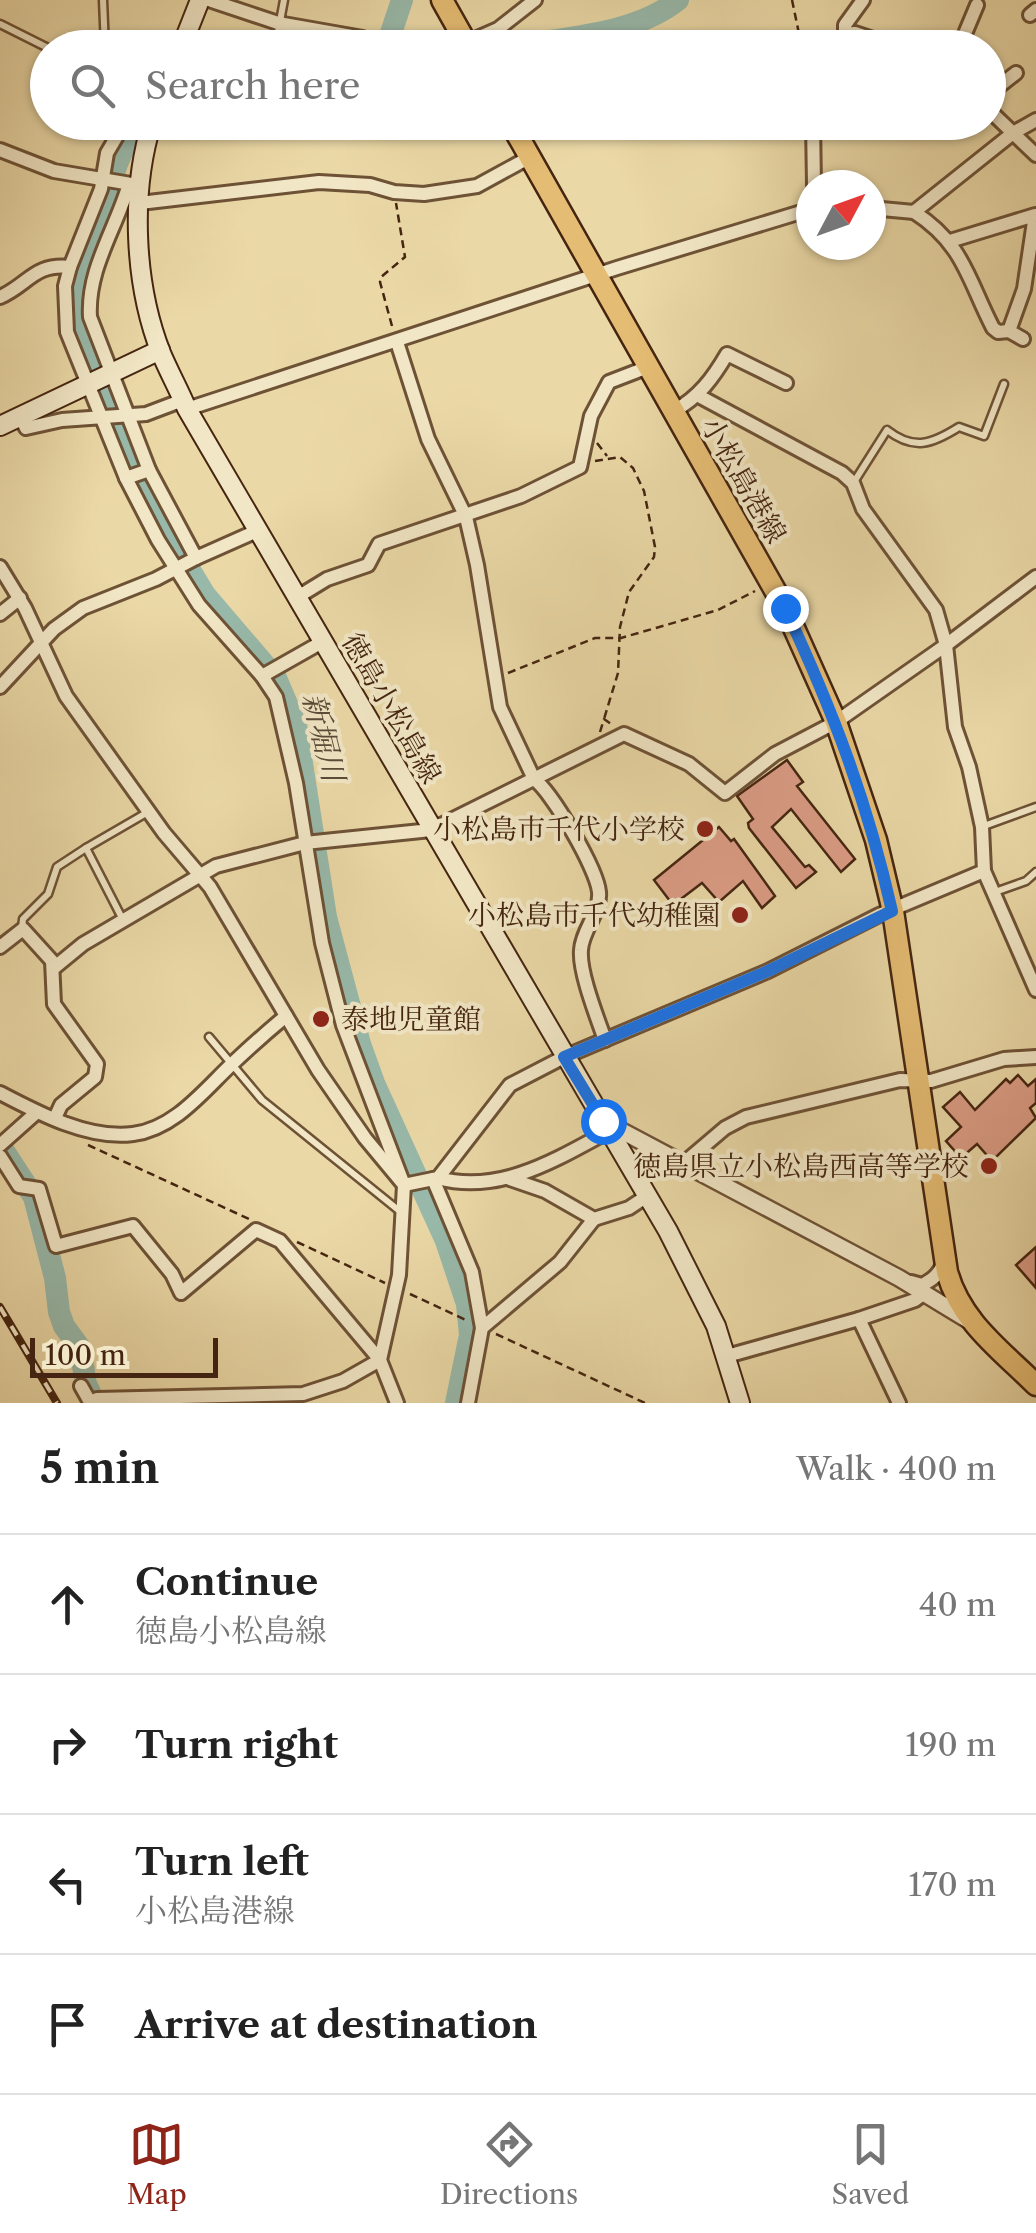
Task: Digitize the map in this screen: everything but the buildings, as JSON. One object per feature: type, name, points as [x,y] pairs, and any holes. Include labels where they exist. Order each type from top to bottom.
[{"type":"main road","points":[[188,30],[200,0]]},
{"type":"main road","points":[[442,0],[459,30]]},
{"type":"main road","name":"徳島小松島線","points":[[140,140],[133,189],[143,286],[160,350],[185,405],[691,1273],[726,1356],[740,1403]]},
{"type":"main road","name":"小松島港線","points":[[520,140],[771,583],[836,722],[876,840],[892,911],[952,1292],[971,1322],[1036,1385]]},
{"type":"main road","points":[[0,426],[160,350]]},
{"type":"street","points":[[209,0],[278,23],[318,30]]},
{"type":"street","points":[[494,30],[535,0]]},
{"type":"street","points":[[845,30],[863,0]]},
{"type":"street","points":[[967,30],[977,5]]},
{"type":"street","points":[[1006,81],[1016,73]]},
{"type":"street","points":[[1006,139],[1036,120]]},
{"type":"street","points":[[1006,126],[1036,155]]},
{"type":"street","points":[[81,1386],[94,1400],[303,1394],[343,1381],[380,1360],[396,1288],[407,1185],[343,1025],[322,943],[307,844],[276,697],[264,675],[200,606],[185,564],[137,474],[99,380],[64,316],[70,267],[105,180],[112,140]]},
{"type":"street","points":[[813,140],[814,170]]},
{"type":"street","points":[[914,212],[1004,140]]},
{"type":"street","points":[[0,150],[54,171],[133,189],[319,182],[424,194],[477,186],[530,157]]},
{"type":"street","points":[[133,189],[88,295],[99,380],[137,474],[185,564]]},
{"type":"street","points":[[886,209],[914,212],[950,241],[963,259],[993,328],[1022,339]]},
{"type":"street","points":[[20,416],[26,428],[62,420],[146,414],[185,405],[397,342],[796,214]]},
{"type":"street","points":[[950,241],[1035,215],[1024,289],[1009,331]]},
{"type":"street","points":[[0,296],[14,290],[26,276],[70,267]]},
{"type":"street","points":[[397,342],[428,439],[466,517],[500,707],[534,779],[558,806],[596,881],[598,902],[580,950],[605,1040]]},
{"type":"street","points":[[674,410],[697,395],[726,354],[786,383]]},
{"type":"street","points":[[296,598],[327,579],[368,565],[379,544],[521,496],[580,467],[591,416],[610,382],[648,366]]},
{"type":"street","points":[[697,395],[853,482],[863,508],[936,610],[946,645],[954,727],[969,767],[982,826],[984,871],[1036,990]]},
{"type":"street","points":[[0,687],[41,643],[82,608],[258,530]]},
{"type":"street","points":[[0,567],[20,598],[66,696],[149,812],[200,875],[344,1108],[407,1185]]},
{"type":"street","points":[[55,966],[83,944],[216,866],[307,844],[431,830],[624,734],[689,764],[725,793],[775,754],[836,722],[1034,582]]},
{"type":"street","points":[[0,614],[20,598]]},
{"type":"street","points":[[264,675],[322,642]]},
{"type":"street","points":[[434,1179],[510,1085],[564,1057],[768,971],[984,871]]},
{"type":"street","points":[[0,947],[23,929],[55,966],[54,1004],[98,1070],[96,1077],[61,1105],[54,1118]]},
{"type":"street","points":[[0,1093],[54,1118],[113,1135],[137,1134],[190,1106],[286,1016]]},
{"type":"street","points":[[685,1162],[725,1128],[746,1117],[900,1080],[931,1081],[1004,1059],[1036,1057]]},
{"type":"street","points":[[2,1144],[37,1112]]},
{"type":"street","points":[[407,1185],[434,1179],[510,1179],[539,1168],[606,1126],[685,1162],[899,1278],[971,1322]]},
{"type":"street","points":[[0,1156],[28,1188],[39,1189],[56,1246],[133,1226],[172,1274],[181,1292],[256,1230],[280,1241],[380,1360],[397,1403]]},
{"type":"street","points":[[434,1179],[472,1272],[482,1328],[468,1403]]},
{"type":"street","points":[[510,1179],[545,1192],[594,1220]]},
{"type":"street","points":[[482,1328],[560,1262],[594,1220],[629,1208],[647,1196]]},
{"type":"street","points":[[899,1278],[922,1285],[940,1273],[945,1260]]},
{"type":"street","points":[[726,1356],[860,1319],[923,1294]]},
{"type":"street","points":[[860,1319],[899,1403]]},
{"type":"lane","points":[[103,0],[104,30]]},
{"type":"lane","points":[[277,30],[284,0]]},
{"type":"lane","points":[[0,24],[30,39]]},
{"type":"lane","points":[[853,482],[887,430],[903,442],[929,443],[959,427],[984,436],[1004,384]]},
{"type":"lane","points":[[982,826],[1036,807]]},
{"type":"lane","points":[[23,929],[23,919],[48,894],[58,867],[149,812]]},
{"type":"lane","points":[[86,848],[124,920]]},
{"type":"lane","points":[[994,893],[1026,881],[1036,872]]},
{"type":"lane","points":[[208,1037],[262,1100],[403,1214]]},
{"type":"path","points":[[792,0],[798,30]]},
{"type":"path","points":[[394,192],[405,257],[380,277],[380,282],[397,342]]},
{"type":"path","points":[[580,467],[620,457],[633,468],[644,490],[655,547],[654,557],[630,592],[618,673],[604,719]]},
{"type":"path","points":[[497,675],[562,655],[595,638],[621,638],[718,610],[771,583]]},
{"type":"path","points":[[79,1140],[256,1223]]},
{"type":"path","points":[[291,1239],[462,1318]]},
{"type":"path","points":[[482,1328],[645,1403]]},
{"type":"waterway","name":"新堀川","points":[[392,30],[402,0]]},
{"type":"waterway","points":[[609,30],[640,21],[678,0]]},
{"type":"waterway","name":"新堀川","points":[[127,140],[83,271],[76,302],[80,329],[153,509],[205,595],[276,678],[296,725],[326,917],[360,1044],[446,1241],[467,1304],[470,1335],[456,1403]]},
{"type":"waterway","points":[[0,1145],[34,1197],[55,1278],[59,1312],[80,1348],[86,1384],[95,1403]]},
{"type":"railway","points":[[0,1307],[57,1403]]},
{"type":"place","name":"小松島市千代小学校","points":[[705,829]]},
{"type":"place","name":"小松島市千代幼稚園","points":[[740,915]]},
{"type":"place","name":"泰地児童館","points":[[321,1019]]},
{"type":"place","name":"徳島県立小松島西高等学校","points":[[989,1166]]},
{"type":"route","points":[[603,1121],[564,1057],[768,971],[892,911],[860,787],[785,608]]}]
